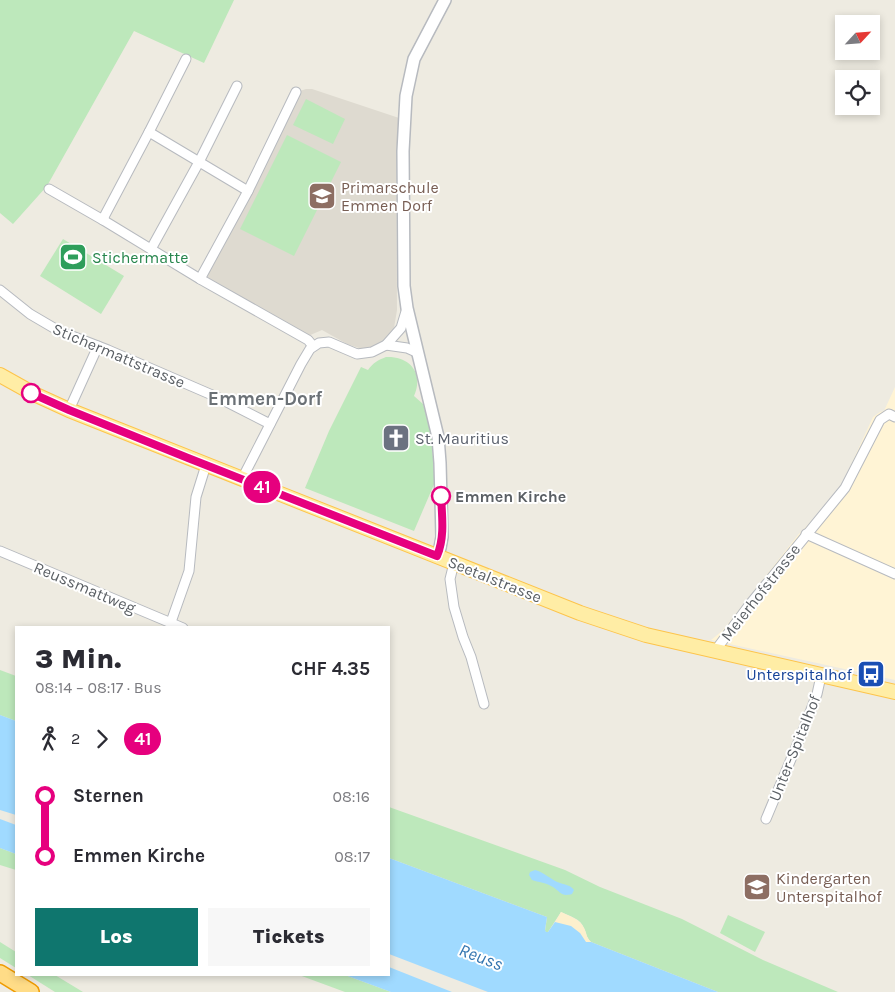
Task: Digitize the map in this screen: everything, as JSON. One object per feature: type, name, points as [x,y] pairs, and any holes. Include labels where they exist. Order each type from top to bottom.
[{"type":"highway","points":[[0,973],[31,992]]},
{"type":"main road","name":"Seetalstrasse","points":[[0,375],[34,394],[69,410],[580,613],[646,635],[895,692]]},
{"type":"street","points":[[437,556],[442,537],[439,446],[434,415],[407,308],[404,286],[403,160],[406,96],[414,59],[445,0]]},
{"type":"street","points":[[103,220],[186,59]]},
{"type":"street","points":[[151,249],[199,162],[237,86]]},
{"type":"street","points":[[200,278],[248,191],[296,92]]},
{"type":"street","points":[[149,132],[248,191]]},
{"type":"street","points":[[49,188],[308,340],[314,346]]},
{"type":"street","name":"Stichermattstrasse","points":[[0,290],[42,322],[60,331],[219,398],[270,424]]},
{"type":"street","points":[[242,479],[306,355],[314,346],[319,343],[328,342],[356,354],[372,352],[386,345],[401,328],[407,308]]},
{"type":"street","points":[[386,345],[408,348],[418,353]]},
{"type":"street","points":[[69,410],[98,346]]},
{"type":"street","name":"Meierhofstrasse","points":[[714,651],[806,534],[845,488],[880,420],[889,414],[895,417]]},
{"type":"street","points":[[171,622],[189,571],[196,496],[206,465]]},
{"type":"street","name":"Meierhofstrasse","points":[[806,534],[894,573]]},
{"type":"street","name":"Reussmattweg","points":[[0,551],[179,626]]},
{"type":"street","points":[[454,562],[450,579],[454,607],[484,704]]},
{"type":"street","name":"Unter-Spitalhof","points":[[766,819],[804,728],[822,676]]},
{"type":"shaded area","name":"Primarschule Emmen Dorf","points":[[312,89],[399,118],[396,156],[397,310],[394,328],[376,346],[362,349],[347,344],[322,330],[308,336],[205,279],[300,91]]},
{"type":"shaded area","points":[[895,387],[895,680],[711,640],[723,630],[798,535],[830,501],[843,482],[873,417],[884,411]]},
{"type":"green space","points":[[0,0],[234,0],[204,63],[134,31],[47,186],[13,224],[0,213]]},
{"type":"green space","points":[[306,99],[345,119],[333,144],[293,125]]},
{"type":"green space","points":[[287,135],[341,162],[294,256],[240,229]]},
{"type":"green space","name":"Stichermatte","points":[[63,239],[124,276],[101,314],[40,276]]},
{"type":"green space","points":[[386,357],[402,359],[416,373],[417,388],[414,396],[423,404],[431,433],[435,482],[414,531],[305,488],[329,431],[361,367],[368,370],[376,362]]},
{"type":"green space","points":[[0,670],[15,676],[15,721],[0,715]]},
{"type":"green space","points":[[390,807],[565,870],[600,887],[682,919],[763,960],[838,992],[718,992],[591,942],[580,922],[561,912],[548,932],[546,932],[547,917],[390,858]]},
{"type":"green space","points":[[0,848],[15,854],[15,870],[0,865]]},
{"type":"green space","points":[[728,915],[765,932],[755,952],[720,933]]},
{"type":"green space","points":[[0,942],[15,951],[15,967],[0,958]]},
{"type":"green space","points":[[30,976],[57,976],[83,992],[55,992]]},
{"type":"green space","points":[[302,976],[348,976],[391,992],[345,992]]},
{"type":"sand","points":[[561,912],[580,922],[591,942],[586,942],[580,933],[555,922]]},
{"type":"water","points":[[0,715],[15,721],[15,815],[0,810]]},
{"type":"water","points":[[0,819],[15,825],[15,854],[0,848]]},
{"type":"water","name":"Reuss","points":[[390,858],[547,917],[546,932],[555,922],[571,926],[580,933],[586,942],[591,942],[718,992],[488,992],[390,954]]},
{"type":"water","points":[[535,870],[557,882],[568,885],[574,890],[572,894],[563,894],[551,886],[532,880],[529,875],[530,872]]},
{"type":"water","points":[[390,967],[452,992],[391,992],[348,976],[390,976]]},
{"type":"bus line","name":"41","points":[[31,393],[188,458],[437,556],[442,537],[441,496]]},
{"type":"place","name":"Primarschule Emmen Dorf","points":[[322,196]]},
{"type":"place","name":"Stichermatte","points":[[73,257]]},
{"type":"place","name":"St. Mauritius","points":[[396,438]]},
{"type":"place","name":"Emmen Kirche","points":[[441,496]]},
{"type":"place","name":"Unterspitalhof","points":[[871,674]]},
{"type":"place","name":"Kindergarten Unterspitalhof","points":[[757,887]]},
{"type":"district","name":"Emmen-Dorf","points":[[265,398]]}]
